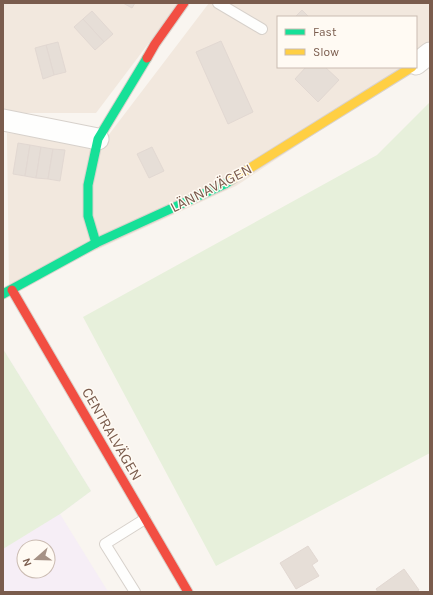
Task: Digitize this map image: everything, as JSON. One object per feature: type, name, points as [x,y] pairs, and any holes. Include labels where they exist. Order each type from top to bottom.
[{"type":"street","points":[[96,243],[88,216],[88,185],[98,139],[155,44],[184,3]]},
{"type":"street","points":[[417,63],[430,53]]},
{"type":"street","name":"LÄNNAVÄGEN","points":[[3,294],[96,243],[225,184],[410,68]]},
{"type":"street","points":[[3,120],[98,139]]},
{"type":"street","name":"CENTRALVÄGEN","points":[[12,290],[188,592]]},
{"type":"lane","points":[[218,3],[262,29]]},
{"type":"lane","points":[[135,592],[106,544],[145,519]]},
{"type":"shaded area","points":[[3,3],[179,3],[96,113],[8,113],[3,110]]},
{"type":"shaded area","points":[[209,3],[430,3],[430,58],[417,67],[417,16],[277,16],[277,68],[415,68],[236,186],[9,290],[7,133],[104,141]]},
{"type":"shaded area","points":[[3,349],[91,491],[60,514],[107,590],[120,592],[3,592]]},
{"type":"green space","points":[[430,102],[430,453],[216,566],[83,317],[377,155]]},
{"type":"green space","points":[[3,349],[91,491],[60,514],[19,539],[16,539],[16,541],[3,549]]},
{"type":"building","points":[[123,3],[135,3],[132,8]]},
{"type":"building","points":[[302,10],[308,16],[296,16]]},
{"type":"building","points":[[92,11],[113,34],[104,42],[83,19]]},
{"type":"building","points":[[83,19],[104,42],[95,50],[74,27]]},
{"type":"building","points":[[221,41],[253,112],[228,124],[196,52]]},
{"type":"building","points":[[58,42],[66,72],[54,75],[46,45]]},
{"type":"building","points":[[46,45],[54,75],[43,79],[35,48]]},
{"type":"building","points":[[305,68],[326,68],[339,80],[318,102],[295,79]]},
{"type":"building","points":[[18,143],[30,145],[25,176],[13,174]]},
{"type":"building","points":[[30,145],[41,147],[36,178],[25,176]]},
{"type":"building","points":[[41,147],[53,149],[48,179],[36,178]]},
{"type":"building","points":[[152,147],[164,171],[149,178],[137,154]]},
{"type":"building","points":[[53,149],[65,150],[60,181],[48,179]]},
{"type":"building","points":[[308,546],[318,561],[312,565],[319,576],[296,589],[280,563]]},
{"type":"building","points":[[404,569],[419,590],[416,592],[378,592],[376,589]]},
{"type":"traffic: fast","points":[[96,243],[88,216],[88,185],[98,139],[147,58]]},
{"type":"traffic: fast","points":[[3,294],[96,243],[231,180]]},
{"type":"traffic: slow","points":[[231,180],[410,68]]},
{"type":"traffic: jam","points":[[147,58],[184,3]]},
{"type":"traffic: jam","points":[[12,290],[188,592]]}]
